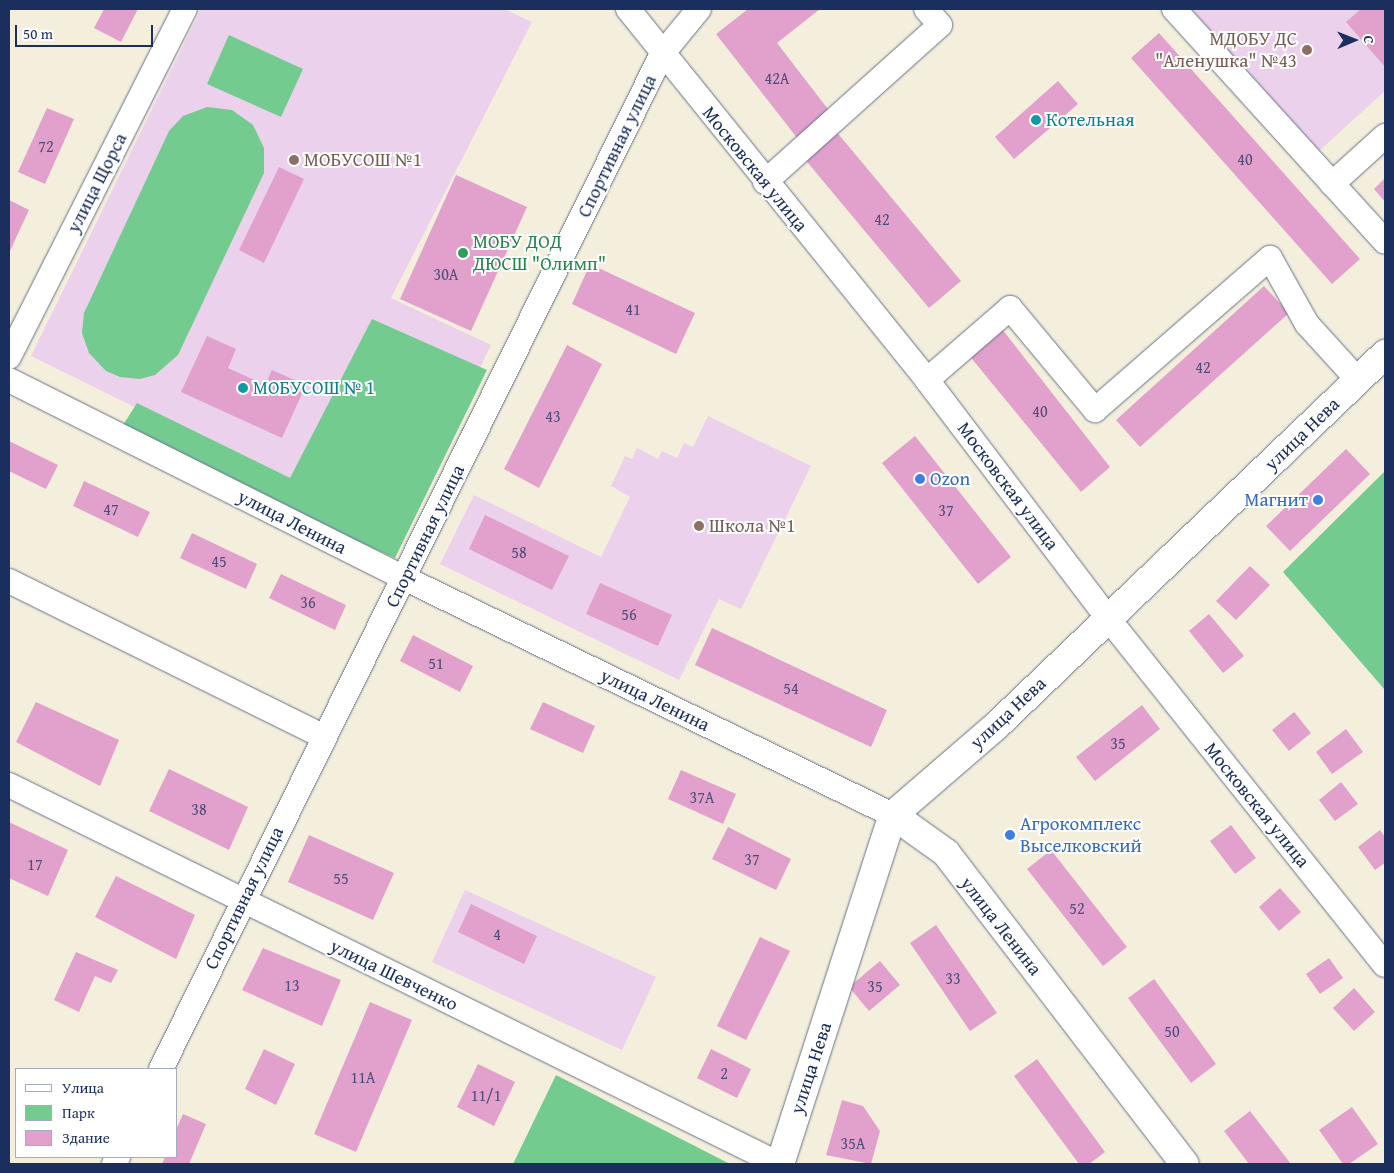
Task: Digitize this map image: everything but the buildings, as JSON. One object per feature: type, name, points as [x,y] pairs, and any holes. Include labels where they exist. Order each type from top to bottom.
[{"type":"main road","name":"улица Нева","points":[[780,1164],[893,816],[995,727],[1107,617],[1385,354]]},
{"type":"main road","name":"улица Ленина","points":[[893,816],[946,853],[1185,1164]]},
{"type":"street","name":"улица Щорса","points":[[9,357],[185,9]]},
{"type":"street","name":"Московская улица","points":[[628,9],[765,182],[927,380],[1107,617],[1385,966]]},
{"type":"street","name":"Спортивная улица","points":[[161,1068],[662,54],[699,9]]},
{"type":"street","points":[[765,182],[940,25],[926,9]]},
{"type":"street","points":[[1174,9],[1385,242]]},
{"type":"street","points":[[1332,184],[1385,136]]},
{"type":"street","points":[[927,380],[1010,308],[1095,410],[1270,258],[1307,324],[1358,380]]},
{"type":"street","name":"улица Ленина","points":[[9,380],[404,578],[893,816]]},
{"type":"street","points":[[9,581],[324,738]]},
{"type":"street","name":"улица Шевченко","points":[[9,785],[780,1164]]},
{"type":"shaded area","name":"МОБУСОШ №1","points":[[201,9],[504,9],[532,22],[391,298],[491,345],[399,537],[31,356]]},
{"type":"shaded area","name":"МДОБУ ДС \"Аленушка\" №43","points":[[1191,9],[1385,9],[1385,91],[1319,151]]},
{"type":"shaded area","name":"Школа №1","points":[[708,416],[811,466],[741,609],[719,599],[679,680],[440,564],[474,495],[601,557],[630,497],[611,486],[625,456],[632,459],[637,448],[658,459],[662,451],[677,458],[684,443],[693,447]]},
{"type":"shaded area","points":[[465,890],[656,977],[622,1050],[432,962]]},
{"type":"green space","points":[[229,35],[303,69],[281,117],[207,84]]},
{"type":"green space","points":[[207,107],[232,110],[253,125],[264,148],[264,173],[178,355],[155,375],[140,379],[120,377],[106,371],[89,353],[82,333],[84,313],[169,131],[183,116]]},
{"type":"green space","points":[[372,319],[487,370],[395,558],[277,505],[123,425],[137,403],[290,478]]},
{"type":"green space","points":[[1385,471],[1385,690],[1283,572]]},
{"type":"green space","points":[[556,1075],[730,1164],[513,1164]]},
{"type":"place","name":"МДОБУ ДС \"Аленушка\" №43","points":[[1307,50]]},
{"type":"place","name":"Котельная","points":[[1036,120]]},
{"type":"place","name":"МОБУСОШ №1","points":[[294,160]]},
{"type":"place","name":"МОБУ ДОД ДЮСШ \"Олимп\"","points":[[463,253]]},
{"type":"place","name":"МОБУСОШ № 1","points":[[243,388]]},
{"type":"place","name":"Ozon","points":[[920,479]]},
{"type":"place","name":"Магнит","points":[[1318,500]]},
{"type":"place","name":"Школа №1","points":[[699,526]]},
{"type":"place","name":"Агрокомплекс Выселковский","points":[[1010,835]]}]
